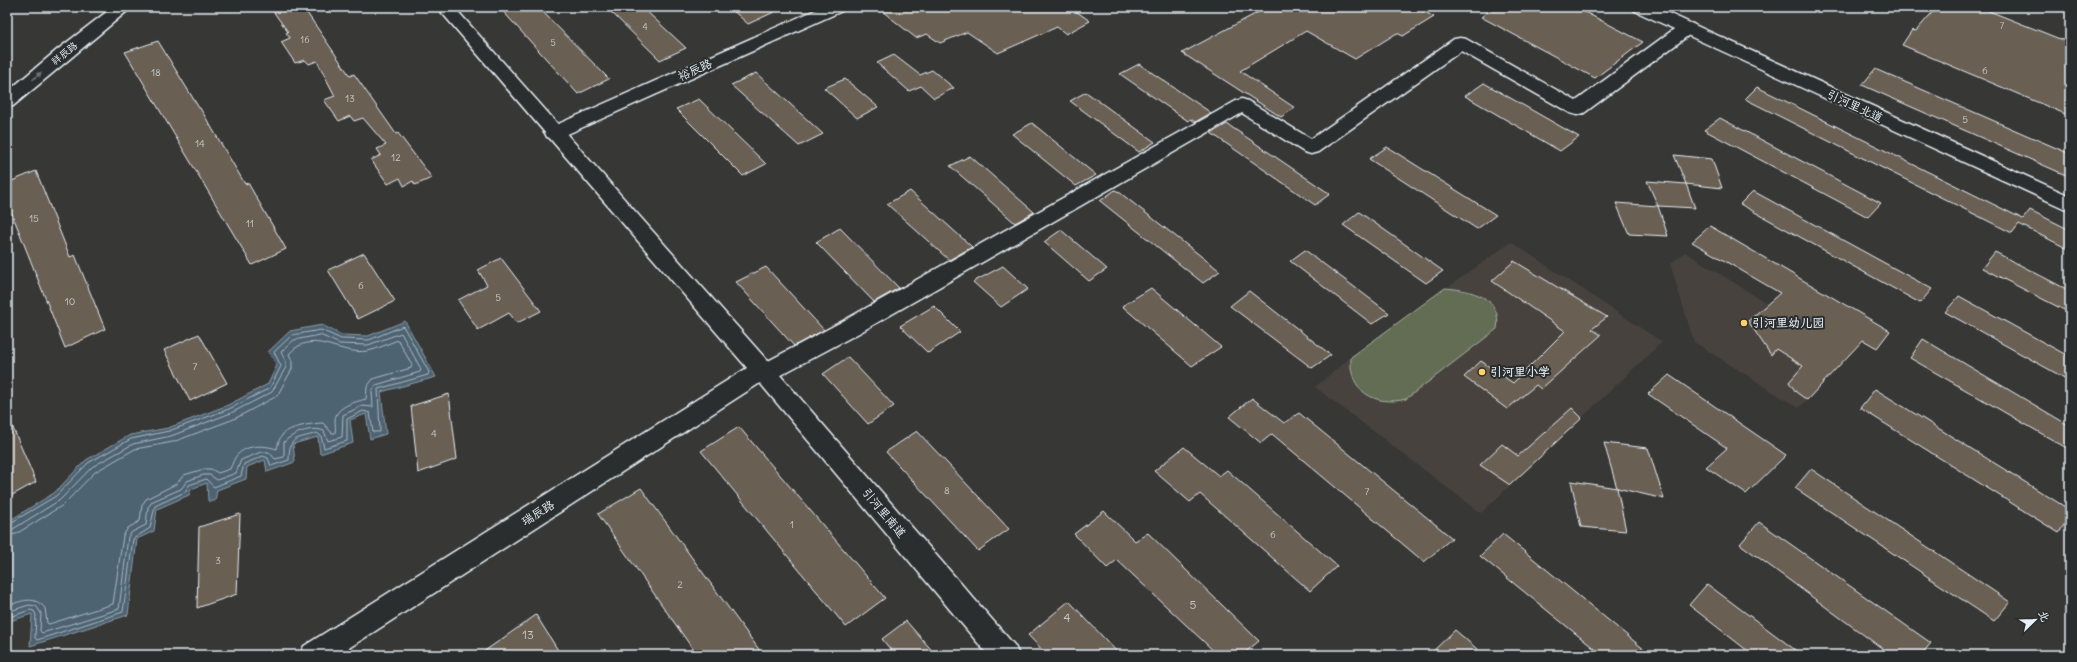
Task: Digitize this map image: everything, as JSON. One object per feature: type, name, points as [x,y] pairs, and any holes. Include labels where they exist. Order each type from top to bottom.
[{"type":"street","name":"祥辰路","points":[[7,85],[105,7]]},
{"type":"street","name":"祥辰路","points":[[7,102],[63,54],[124,7]]},
{"type":"street","name":"引河里南道","points":[[445,7],[765,373],[1005,655]]},
{"type":"street","name":"裕辰路","points":[[554,133],[836,7]]},
{"type":"street","name":"引河里北道","points":[[1642,7],[2070,204]]},
{"type":"street","points":[[765,373],[851,327],[1242,105],[1311,148],[1460,43],[1577,109],[1686,28]]},
{"type":"street","name":"瑞辰路","points":[[314,655],[765,373]]},
{"type":"street","name":"瑞辰路","points":[[333,655],[765,373]]},
{"type":"shaded area","name":"引河里小学","points":[[1511,242],[1662,342],[1481,513],[1315,387],[1351,357]]},
{"type":"shaded area","name":"引河里幼儿园","points":[[1685,252],[1768,304],[1851,353],[1799,408],[1694,342],[1670,264]]},
{"type":"green space","points":[[1445,288],[1474,293],[1490,302],[1495,309],[1498,318],[1497,329],[1406,399],[1384,401],[1366,394],[1354,379],[1351,369],[1351,357]]},
{"type":"water","points":[[405,321],[436,377],[381,392],[386,434],[370,439],[366,414],[350,420],[353,443],[320,454],[318,437],[293,444],[295,462],[267,472],[265,460],[247,467],[246,479],[217,490],[215,501],[208,501],[207,483],[191,489],[189,495],[157,509],[154,531],[137,539],[128,615],[30,646],[32,614],[7,622],[7,522],[54,493],[86,460],[130,435],[168,428],[228,405],[268,384],[277,365],[268,352],[290,331],[322,325],[342,335],[368,336]]},
{"type":"building","points":[[270,7],[303,7],[350,76],[354,74],[396,134],[398,133],[432,178],[415,185],[413,181],[404,186],[400,178],[388,184],[371,160],[381,155],[377,149],[386,145],[363,118],[354,121],[350,116],[339,121],[324,100],[335,96],[317,61],[309,64],[305,60],[295,63],[281,42],[290,38],[286,33],[288,32]]},
{"type":"building","points":[[499,7],[538,7],[609,79],[578,94]]},
{"type":"building","points":[[606,7],[642,7],[686,48],[660,60]]},
{"type":"building","points":[[729,7],[785,7],[748,24]]},
{"type":"building","points":[[877,7],[1070,7],[1090,21],[1066,34],[1057,27],[998,53],[967,32],[940,43],[927,34],[916,38]]},
{"type":"building","points":[[1268,7],[1416,7],[1434,17],[1403,36],[1397,33],[1355,59],[1306,31],[1240,71],[1295,108],[1281,117],[1182,53]]},
{"type":"building","points":[[1494,7],[1575,7],[1643,42],[1595,78],[1481,17]]},
{"type":"building","points":[[1937,7],[1979,7],[2070,43],[2070,116],[1902,45],[1912,30],[1916,31]]},
{"type":"building","points":[[158,41],[245,184],[248,183],[286,249],[252,265],[125,52]]},
{"type":"building","points":[[894,55],[920,75],[932,70],[954,88],[934,98],[921,86],[909,91],[877,63]]},
{"type":"building","points":[[1139,64],[1211,113],[1195,122],[1191,119],[1188,121],[1120,74]]},
{"type":"building","points":[[1875,69],[2070,154],[2070,177],[1862,85]]},
{"type":"building","points":[[756,73],[823,134],[799,146],[731,85]]},
{"type":"building","points":[[845,79],[878,107],[857,118],[824,88]]},
{"type":"building","points":[[1484,83],[1579,137],[1560,151],[1465,96]]},
{"type":"building","points":[[1757,87],[2023,219],[2030,210],[2070,230],[2070,250],[2019,224],[2012,233],[1745,99]]},
{"type":"building","points":[[1086,92],[1155,142],[1139,152],[1070,101]]},
{"type":"building","points":[[699,99],[766,164],[743,176],[676,109]]},
{"type":"building","points":[[1720,118],[1881,203],[1868,217],[1704,130]]},
{"type":"building","points":[[1032,123],[1096,175],[1076,186],[1012,134]]},
{"type":"building","points":[[1227,124],[1330,194],[1315,205],[1211,133]]},
{"type":"building","points":[[1387,147],[1496,215],[1477,229],[1369,159]]},
{"type":"building","points":[[1674,155],[1712,159],[1722,188],[1686,184]]},
{"type":"building","points":[[970,156],[1034,212],[1015,223],[950,166]]},
{"type":"building","points":[[36,171],[70,257],[75,255],[105,329],[65,348],[7,201],[7,183]]},
{"type":"building","points":[[1647,181],[1686,184],[1695,208],[1658,206]]},
{"type":"building","points":[[1115,190],[1220,271],[1203,283],[1100,201]]},
{"type":"building","points":[[910,191],[972,247],[949,260],[887,204]]},
{"type":"building","points":[[1753,191],[1932,289],[1920,303],[1740,204]]},
{"type":"building","points":[[1616,203],[1658,206],[1668,236],[1629,234]]},
{"type":"building","points":[[1359,212],[1443,271],[1426,283],[1343,225]]},
{"type":"building","points":[[1710,226],[1890,331],[1877,348],[1863,340],[1807,400],[1796,392],[1789,382],[1803,366],[1776,349],[1771,355],[1748,321],[1780,293],[1692,242]]},
{"type":"building","points":[[840,228],[899,288],[874,302],[816,242]]},
{"type":"building","points":[[1061,230],[1107,269],[1089,281],[1044,242]]},
{"type":"building","points":[[1305,250],[1389,313],[1372,324],[1290,261]]},
{"type":"building","points":[[1995,252],[2070,291],[2070,313],[1982,268]]},
{"type":"building","points":[[364,253],[395,301],[358,319],[328,270]]},
{"type":"building","points":[[501,258],[541,311],[517,323],[509,313],[478,330],[458,300],[487,285],[478,270]]},
{"type":"building","points":[[1514,261],[1607,317],[1592,329],[1601,335],[1541,389],[1536,385],[1507,409],[1464,377],[1481,361],[1513,383],[1565,331],[1492,281]]},
{"type":"building","points":[[1003,266],[1028,289],[1001,307],[973,282]]},
{"type":"building","points":[[766,267],[824,330],[794,346],[736,282]]},
{"type":"building","points":[[1151,288],[1221,347],[1192,366],[1122,306]]},
{"type":"building","points":[[1249,291],[1331,355],[1312,368],[1230,306]]},
{"type":"building","points":[[1959,296],[2070,357],[2070,381],[1945,312]]},
{"type":"building","points":[[934,306],[960,332],[928,353],[900,326]]},
{"type":"building","points":[[199,334],[227,383],[190,401],[164,350]]},
{"type":"building","points":[[1923,339],[2070,426],[2070,450],[1910,358]]},
{"type":"building","points":[[848,357],[894,406],[868,424],[823,374]]},
{"type":"building","points":[[1669,375],[1786,455],[1746,494],[1706,467],[1727,448],[1648,394]]},
{"type":"building","points":[[1875,389],[2070,510],[2070,515],[2059,533],[1860,408]]},
{"type":"building","points":[[449,394],[457,459],[418,473],[411,406]]},
{"type":"building","points":[[1252,398],[1284,423],[1299,413],[1452,538],[1424,562],[1272,434],[1261,443],[1229,417]]},
{"type":"building","points":[[1572,408],[1582,418],[1510,485],[1480,465],[1502,444],[1518,456]]},
{"type":"building","points":[[7,414],[36,482],[7,498]]},
{"type":"building","points":[[739,427],[885,598],[846,627],[701,451]]},
{"type":"building","points":[[917,431],[1009,529],[978,551],[886,452]]},
{"type":"building","points":[[1604,443],[1648,448],[1664,499],[1617,488]]},
{"type":"building","points":[[1184,447],[1219,476],[1227,470],[1337,566],[1310,591],[1200,494],[1190,502],[1154,471]]},
{"type":"building","points":[[1811,469],[2010,602],[1994,621],[1795,488]]},
{"type":"building","points":[[1571,481],[1617,488],[1626,531],[1581,527]]},
{"type":"building","points":[[641,488],[763,655],[697,655],[598,514]]},
{"type":"building","points":[[1104,511],[1135,541],[1148,533],[1259,641],[1242,655],[1218,655],[1117,560],[1107,568],[1074,534]]},
{"type":"building","points":[[240,514],[237,594],[197,608],[199,527]]},
{"type":"building","points":[[1759,522],[1931,643],[1921,655],[1891,655],[1740,544]]},
{"type":"building","points":[[1503,534],[1651,655],[1602,655],[1480,556]]},
{"type":"building","points":[[1707,584],[1802,655],[1753,655],[1689,605]]},
{"type":"building","points":[[1069,601],[1120,655],[1047,655],[1028,635]]},
{"type":"building","points":[[536,615],[561,655],[479,655]]},
{"type":"building","points":[[906,621],[936,655],[895,655],[882,639]]},
{"type":"building","points":[[1455,630],[1484,655],[1429,655]]},
{"type":"place","name":"引河里幼儿园","points":[[1744,323]]},
{"type":"place","name":"引河里小学","points":[[1482,372]]}]
